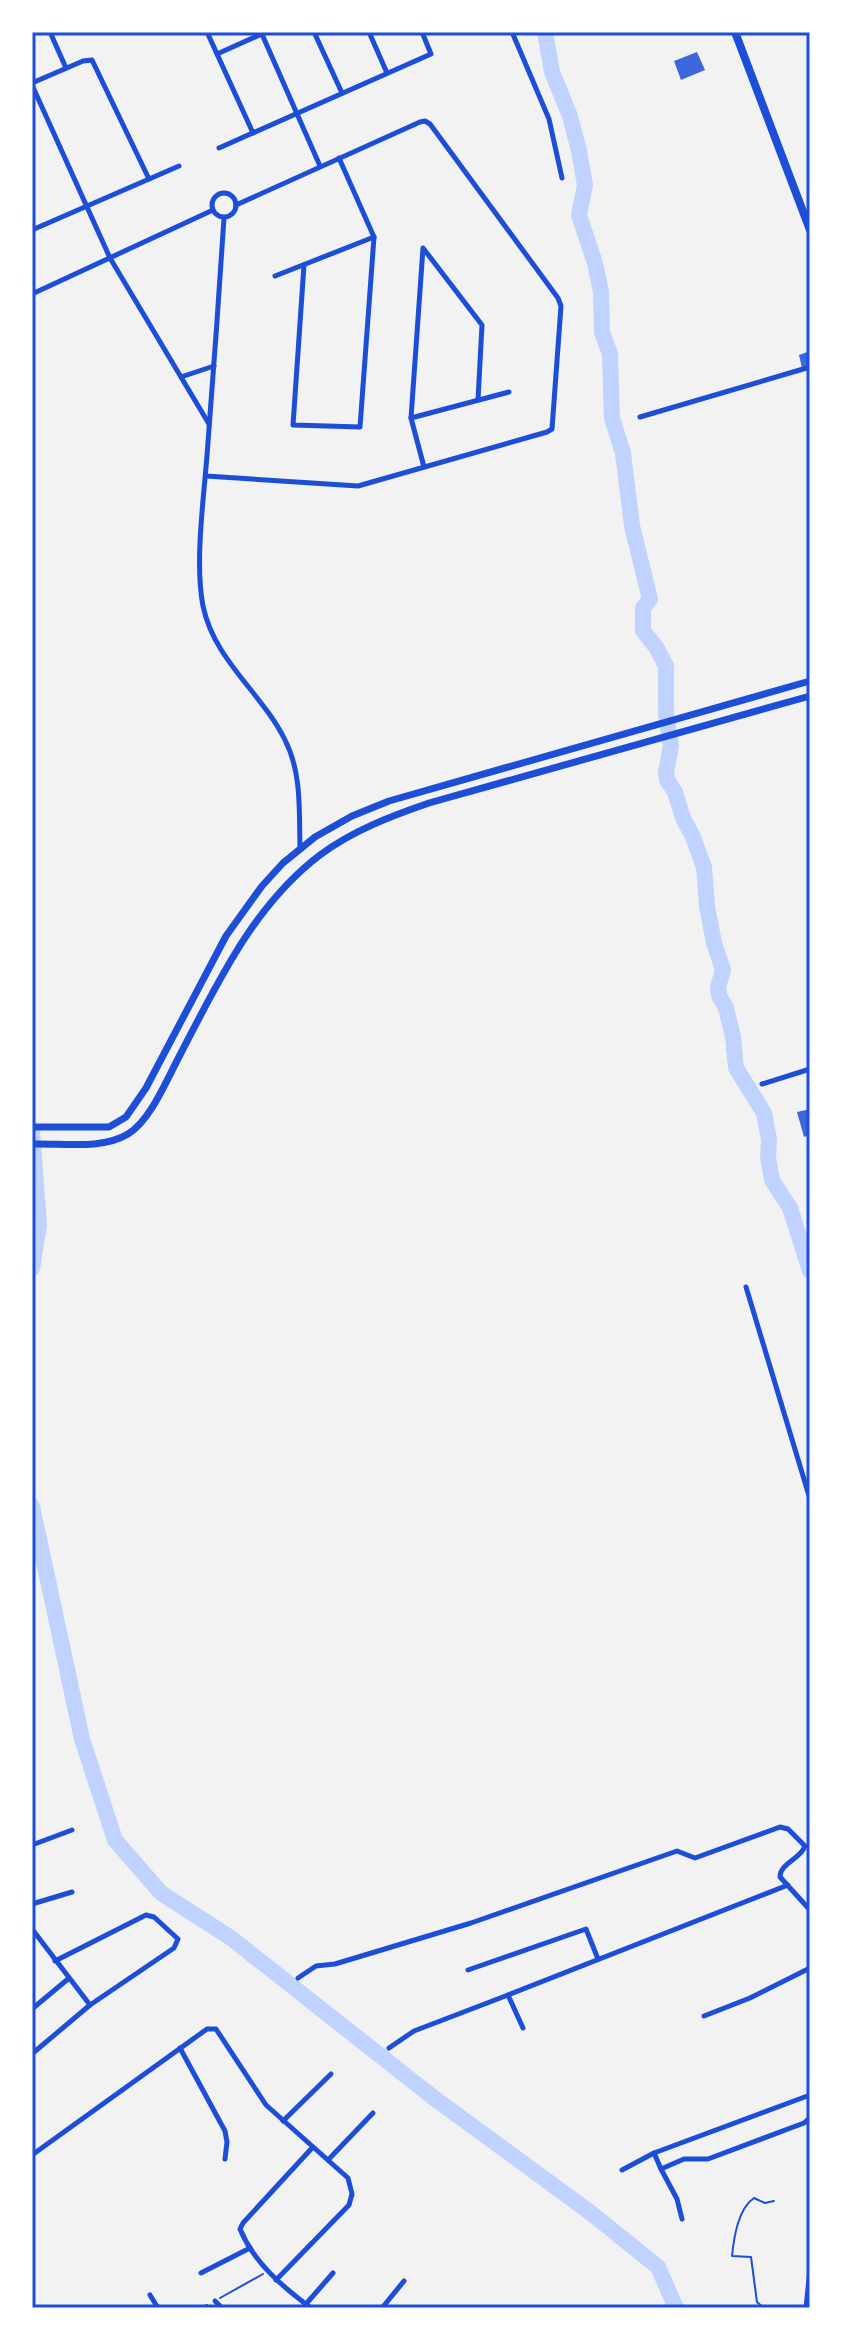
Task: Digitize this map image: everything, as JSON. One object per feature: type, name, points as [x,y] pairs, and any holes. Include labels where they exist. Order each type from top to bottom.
[{"type":"highway","points":[[735,32],[810,230]]},
{"type":"main road","points":[[32,1127],[109,1127],[126,1117],[146,1088],[236,920],[262,886],[300,848],[329,828],[389,801],[810,681]]},
{"type":"main road","points":[[32,1144],[99,1143],[131,1133],[143,1121],[225,968],[269,905],[298,873],[349,836],[393,815],[429,803],[810,696]]},
{"type":"street","points":[[50,32],[66,68]]},
{"type":"street","points":[[207,32],[253,133]]},
{"type":"street","points":[[314,32],[342,93]]},
{"type":"street","points":[[369,32],[387,73]]},
{"type":"street","points":[[219,148],[431,54],[422,32]]},
{"type":"street","points":[[512,32],[549,119],[562,178]]},
{"type":"street","points":[[217,54],[263,33],[320,166]]},
{"type":"street","points":[[149,179],[95,63],[88,59],[32,84],[110,258],[210,424]]},
{"type":"street","points":[[206,476],[358,486],[552,429],[561,306],[425,121],[236,205]]},
{"type":"street","points":[[304,265],[293,425],[360,427],[374,237],[339,158]]},
{"type":"street","points":[[32,230],[179,166]]},
{"type":"street","points":[[221,193],[232,195],[236,205],[233,214],[224,218],[217,216],[213,210],[212,201],[221,193]]},
{"type":"street","points":[[32,294],[213,210]]},
{"type":"street","points":[[224,218],[201,567],[204,608],[214,637],[228,661],[287,742],[299,793],[300,848]]},
{"type":"street","points":[[275,276],[374,237]]},
{"type":"street","points":[[424,467],[411,418],[423,248],[482,325],[478,400]]},
{"type":"street","points":[[181,377],[214,366]]},
{"type":"street","points":[[640,417],[810,367]]},
{"type":"street","points":[[411,418],[509,392]]},
{"type":"street","points":[[762,1084],[810,1069]]},
{"type":"street","points":[[746,1287],[810,1499]]},
{"type":"street","points":[[298,1978],[316,1966],[335,1964],[471,1923],[677,1851],[695,1858],[780,1827],[788,1829],[805,1846],[802,1853],[780,1871],[780,1877],[810,1910]]},
{"type":"street","points":[[32,1845],[72,1830]]},
{"type":"street","points":[[389,2048],[414,2031],[788,1885]]},
{"type":"street","points":[[32,1904],[72,1892]]},
{"type":"street","points":[[33,2053],[90,2005],[174,1948],[178,1943],[177,1936],[154,1917],[146,1915],[55,1961]]},
{"type":"street","points":[[32,1929],[90,2005]]},
{"type":"street","points":[[468,1970],[586,1929],[598,1959]]},
{"type":"street","points":[[704,2016],[750,1998],[810,1968]]},
{"type":"street","points":[[32,2009],[68,1979]]},
{"type":"street","points":[[508,1995],[523,2028]]},
{"type":"street","points":[[32,2155],[207,2029],[216,2029],[259,2097],[348,2178],[352,2190],[350,2202],[276,2280]]},
{"type":"street","points":[[180,2048],[225,2131],[225,2159]]},
{"type":"street","points":[[283,2121],[331,2074]]},
{"type":"street","points":[[622,2170],[654,2153],[810,2095]]},
{"type":"street","points":[[328,2160],[373,2113]]},
{"type":"street","points":[[661,2169],[684,2159],[714,2157],[810,2118]]},
{"type":"street","points":[[312,2148],[240,2229],[267,2271],[308,2306],[333,2273]]},
{"type":"street","points":[[654,2153],[677,2199],[682,2219]]},
{"type":"street","points":[[201,2273],[250,2248]]},
{"type":"street","points":[[806,2308],[810,2269]]},
{"type":"street","points":[[382,2308],[404,2281]]},
{"type":"street","points":[[150,2295],[158,2308]]},
{"type":"street","points":[[215,2301],[222,2308]]},
{"type":"path","points":[[764,2308],[757,2302],[751,2257],[732,2256],[733,2244],[747,2203],[754,2198],[765,2203],[774,2201]]},
{"type":"path","points":[[199,2308],[267,2271]]},
{"type":"building","points":[[697,52],[705,70],[681,80],[674,61]]},
{"type":"building","points":[[810,351],[810,365],[802,368],[799,355]]},
{"type":"building","points":[[810,1109],[810,1135],[804,1137],[797,1112]]},
{"type":"waterway","points":[[545,32],[552,72],[570,116],[585,185],[579,215],[601,292],[602,332],[610,354],[612,418],[623,453],[632,526],[650,599],[643,608],[643,631],[666,666],[666,714],[671,746],[667,780],[675,792],[704,867],[707,906],[723,970],[719,995],[726,1008],[733,1037],[736,1068],[764,1113],[772,1180],[790,1208],[810,1271]]},
{"type":"waterway","points":[[32,1130],[39,1225],[32,1268]]},
{"type":"waterway","points":[[32,1506],[82,1739],[115,1840],[161,1893],[231,1938],[434,2098],[591,2213],[658,2267],[676,2308]]}]
